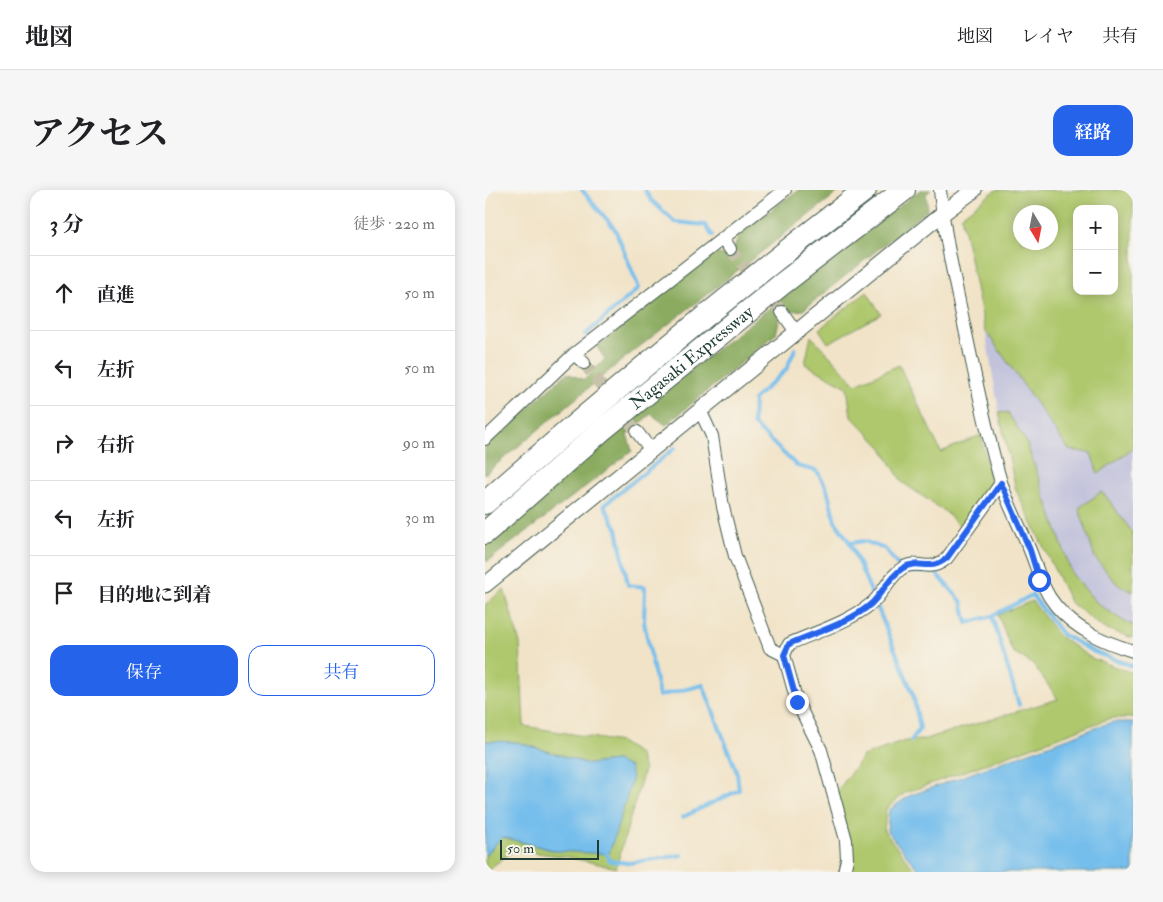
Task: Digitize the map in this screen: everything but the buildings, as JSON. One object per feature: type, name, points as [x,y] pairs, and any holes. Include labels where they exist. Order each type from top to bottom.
[{"type":"highway","name":"Nagasaki Expressway","points":[[485,503],[594,407],[768,265],[865,190]]},
{"type":"highway","name":"Nagasaki Expressway","points":[[485,533],[602,430],[782,284],[903,190]]},
{"type":"street","points":[[485,439],[574,354],[785,190]]},
{"type":"street","points":[[939,190],[942,214],[985,424],[1001,483],[1030,550],[1039,580],[1056,606],[1087,633],[1133,652]]},
{"type":"street","points":[[485,585],[974,190]]},
{"type":"street","points":[[723,238],[730,249]]},
{"type":"street","points":[[782,312],[796,332]]},
{"type":"street","points":[[574,354],[584,363]]},
{"type":"street","points":[[700,410],[712,436],[723,507],[735,556],[770,648],[784,655]]},
{"type":"street","points":[[637,432],[651,450]]},
{"type":"street","points":[[844,872],[847,859],[846,840],[821,750],[797,702],[784,655],[789,644],[849,618],[872,603],[899,571],[911,564],[930,566],[940,564],[947,558],[1001,483]]},
{"type":"shaded area","points":[[996,190],[1133,190],[1133,638],[1103,628],[1070,602],[1016,490],[999,412],[985,330],[961,216]]},
{"type":"green space","points":[[798,190],[841,190],[621,361],[485,474],[485,447],[567,373],[584,380],[605,359],[597,347],[713,254],[732,255],[739,234]]},
{"type":"green space","points":[[920,190],[931,190],[926,194],[928,209],[803,310],[781,312],[776,334],[666,425],[651,414],[627,434],[632,451],[488,561],[485,560],[485,545],[656,397]]},
{"type":"green space","points":[[996,190],[1133,190],[1133,448],[1098,474],[1091,453],[1069,450],[985,330],[961,216]]},
{"type":"green space","points":[[867,292],[881,314],[828,343],[819,329]]},
{"type":"green space","points":[[811,336],[856,384],[899,365],[941,452],[981,435],[991,485],[961,528],[947,513],[902,482],[882,448],[851,416],[847,387],[805,364]]},
{"type":"green space","points":[[999,412],[1008,413],[1026,441],[1072,574],[1098,604],[1128,624],[1133,624],[1133,638],[1103,628],[1070,602],[1016,490]]},
{"type":"green space","points":[[1101,492],[1133,533],[1133,592],[1117,584],[1095,558],[1079,508]]},
{"type":"green space","points":[[504,589],[520,644],[524,726],[620,742],[639,754],[644,770],[616,868],[568,857],[514,850],[485,872],[485,856],[502,837],[556,851],[616,761],[589,764],[517,742],[485,741],[485,605]]},
{"type":"green space","points":[[1032,601],[1059,636],[1091,658],[1133,673],[1133,718],[1111,718],[905,793],[886,809],[884,831],[916,872],[848,872],[853,852],[836,793],[863,756],[905,741],[922,740],[1058,699],[1034,665],[1012,651],[998,615]]},
{"type":"water","points":[[1112,722],[1133,722],[1133,872],[920,872],[887,831],[889,810],[909,796]]},
{"type":"water","points":[[485,741],[517,742],[589,764],[616,761],[630,767],[632,780],[609,854],[556,851],[502,837],[485,856]]},
{"type":"waterway","points":[[582,190],[615,229],[639,288],[585,335]]},
{"type":"waterway","points":[[645,190],[651,200],[675,222],[705,225],[712,235]]},
{"type":"waterway","points":[[795,349],[786,370],[754,399],[753,424],[797,466],[817,471],[827,489],[835,521],[850,543],[872,594]]},
{"type":"waterway","points":[[675,448],[604,505],[617,529],[628,585],[645,587],[644,622],[659,696],[703,685],[737,773],[739,790],[683,817]]},
{"type":"waterway","points":[[850,543],[864,541],[885,549],[900,568]]},
{"type":"waterway","points":[[904,572],[935,572],[962,602],[967,623],[992,616],[1032,595],[1062,634],[1094,652],[1133,666]]},
{"type":"waterway","points":[[877,606],[913,694],[920,728],[911,741]]},
{"type":"waterway","points":[[992,616],[1019,705]]},
{"type":"waterway","points":[[605,850],[610,861],[629,863],[682,855]]},
{"type":"tunnel","points":[[730,249],[782,312]]},
{"type":"tunnel","points":[[584,363],[637,432]]},
{"type":"route","points":[[797,702],[784,655],[789,644],[849,618],[872,603],[902,568],[911,564],[930,566],[940,564],[947,558],[1001,483],[1030,550],[1039,580]]}]
